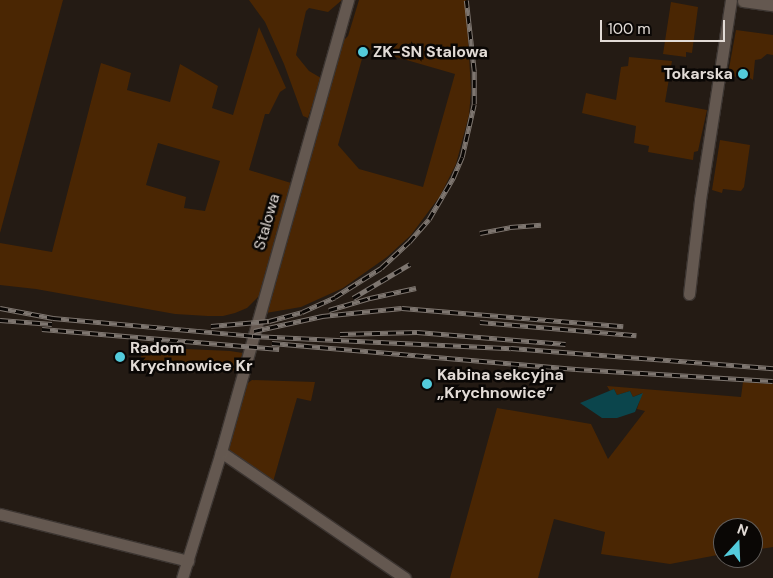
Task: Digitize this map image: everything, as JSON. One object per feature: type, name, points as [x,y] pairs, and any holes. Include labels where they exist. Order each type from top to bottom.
[{"type":"street","name":"Stalowa","points":[[182,578],[221,452],[348,0]]},
{"type":"street","points":[[688,294],[700,200],[731,0]]},
{"type":"street","points":[[744,1],[773,5]]},
{"type":"street","points":[[221,452],[405,578]]},
{"type":"street","points":[[0,514],[188,561]]},
{"type":"shaded area","points":[[0,0],[63,0],[0,233]]},
{"type":"shaded area","points":[[249,0],[342,0],[328,12],[309,8],[306,11],[296,55],[309,71],[321,78],[308,118],[303,116],[284,64],[265,22]]},
{"type":"shaded area","points":[[359,0],[466,0],[471,91],[469,115],[456,164],[440,196],[411,235],[387,257],[343,288],[301,307],[266,313],[344,40],[348,36]],"holes":[[[365,48],[455,74],[423,187],[359,169],[338,145]]]},
{"type":"shaded area","points":[[671,2],[698,7],[692,53],[686,52],[686,57],[663,54]]},
{"type":"shaded area","points":[[259,27],[286,88],[280,92],[269,114],[265,114],[249,170],[291,183],[259,296],[247,308],[223,316],[175,314],[36,289],[0,285],[0,243],[52,252],[101,63],[131,73],[127,90],[170,102],[180,64],[218,86],[212,108],[233,115]],"holes":[[[158,143],[220,161],[205,211],[184,208],[186,197],[146,185]]]},
{"type":"shaded area","points":[[736,30],[773,35],[773,55],[767,54],[761,59],[755,60],[753,80],[750,78],[750,72],[737,70],[736,77],[728,74]]},
{"type":"shaded area","points":[[629,57],[672,61],[665,102],[707,110],[698,151],[694,152],[693,160],[648,152],[649,146],[634,143],[636,126],[582,113],[586,93],[616,100],[621,67],[628,66]]},
{"type":"shaded area","points":[[720,140],[750,145],[744,187],[741,191],[723,189],[722,193],[712,190]]},
{"type":"shaded area","points":[[143,347],[243,353],[237,369],[231,371],[140,363]]},
{"type":"shaded area","points":[[252,380],[315,382],[311,401],[297,398],[273,482],[228,452],[226,448],[245,385]]},
{"type":"shaded area","points":[[743,382],[773,384],[773,547],[763,548],[763,518],[713,518],[713,556],[670,564],[601,554],[605,532],[554,519],[538,578],[450,578],[497,408],[591,424],[608,459],[645,411],[637,409],[642,393],[633,397],[630,391],[617,395],[614,389],[610,391],[607,386],[741,397]]},
{"type":"water","points":[[614,389],[617,395],[630,391],[633,397],[643,393],[635,412],[617,418],[602,418],[580,403]]},
{"type":"railway","points":[[211,326],[269,321],[302,312],[335,297],[381,268],[409,242],[429,219],[453,178],[462,157],[474,104],[474,71],[466,0]]},
{"type":"railway","points":[[480,233],[510,227],[541,225]]},
{"type":"railway","points":[[353,298],[410,264]]},
{"type":"railway","points":[[329,310],[370,298],[416,288]]},
{"type":"railway","points":[[0,308],[53,318],[253,336],[511,348],[773,368]]},
{"type":"railway","points":[[254,331],[322,316],[402,308],[623,326]]},
{"type":"railway","points":[[0,320],[52,324]]},
{"type":"railway","points":[[480,322],[636,335]]},
{"type":"railway","points":[[42,329],[279,349]]},
{"type":"railway","points":[[340,334],[417,332],[566,344]]},
{"type":"railway","points":[[272,343],[576,369],[773,381]]},
{"type":"place","name":"ZK-SN Stalowa","points":[[363,52]]},
{"type":"place","name":"Tokarska","points":[[743,74]]},
{"type":"place","name":"Radom Krychnowice Kr","points":[[120,357]]},
{"type":"place","name":"Kabina sekcyjna „Krychnowice”","points":[[427,384]]}]
